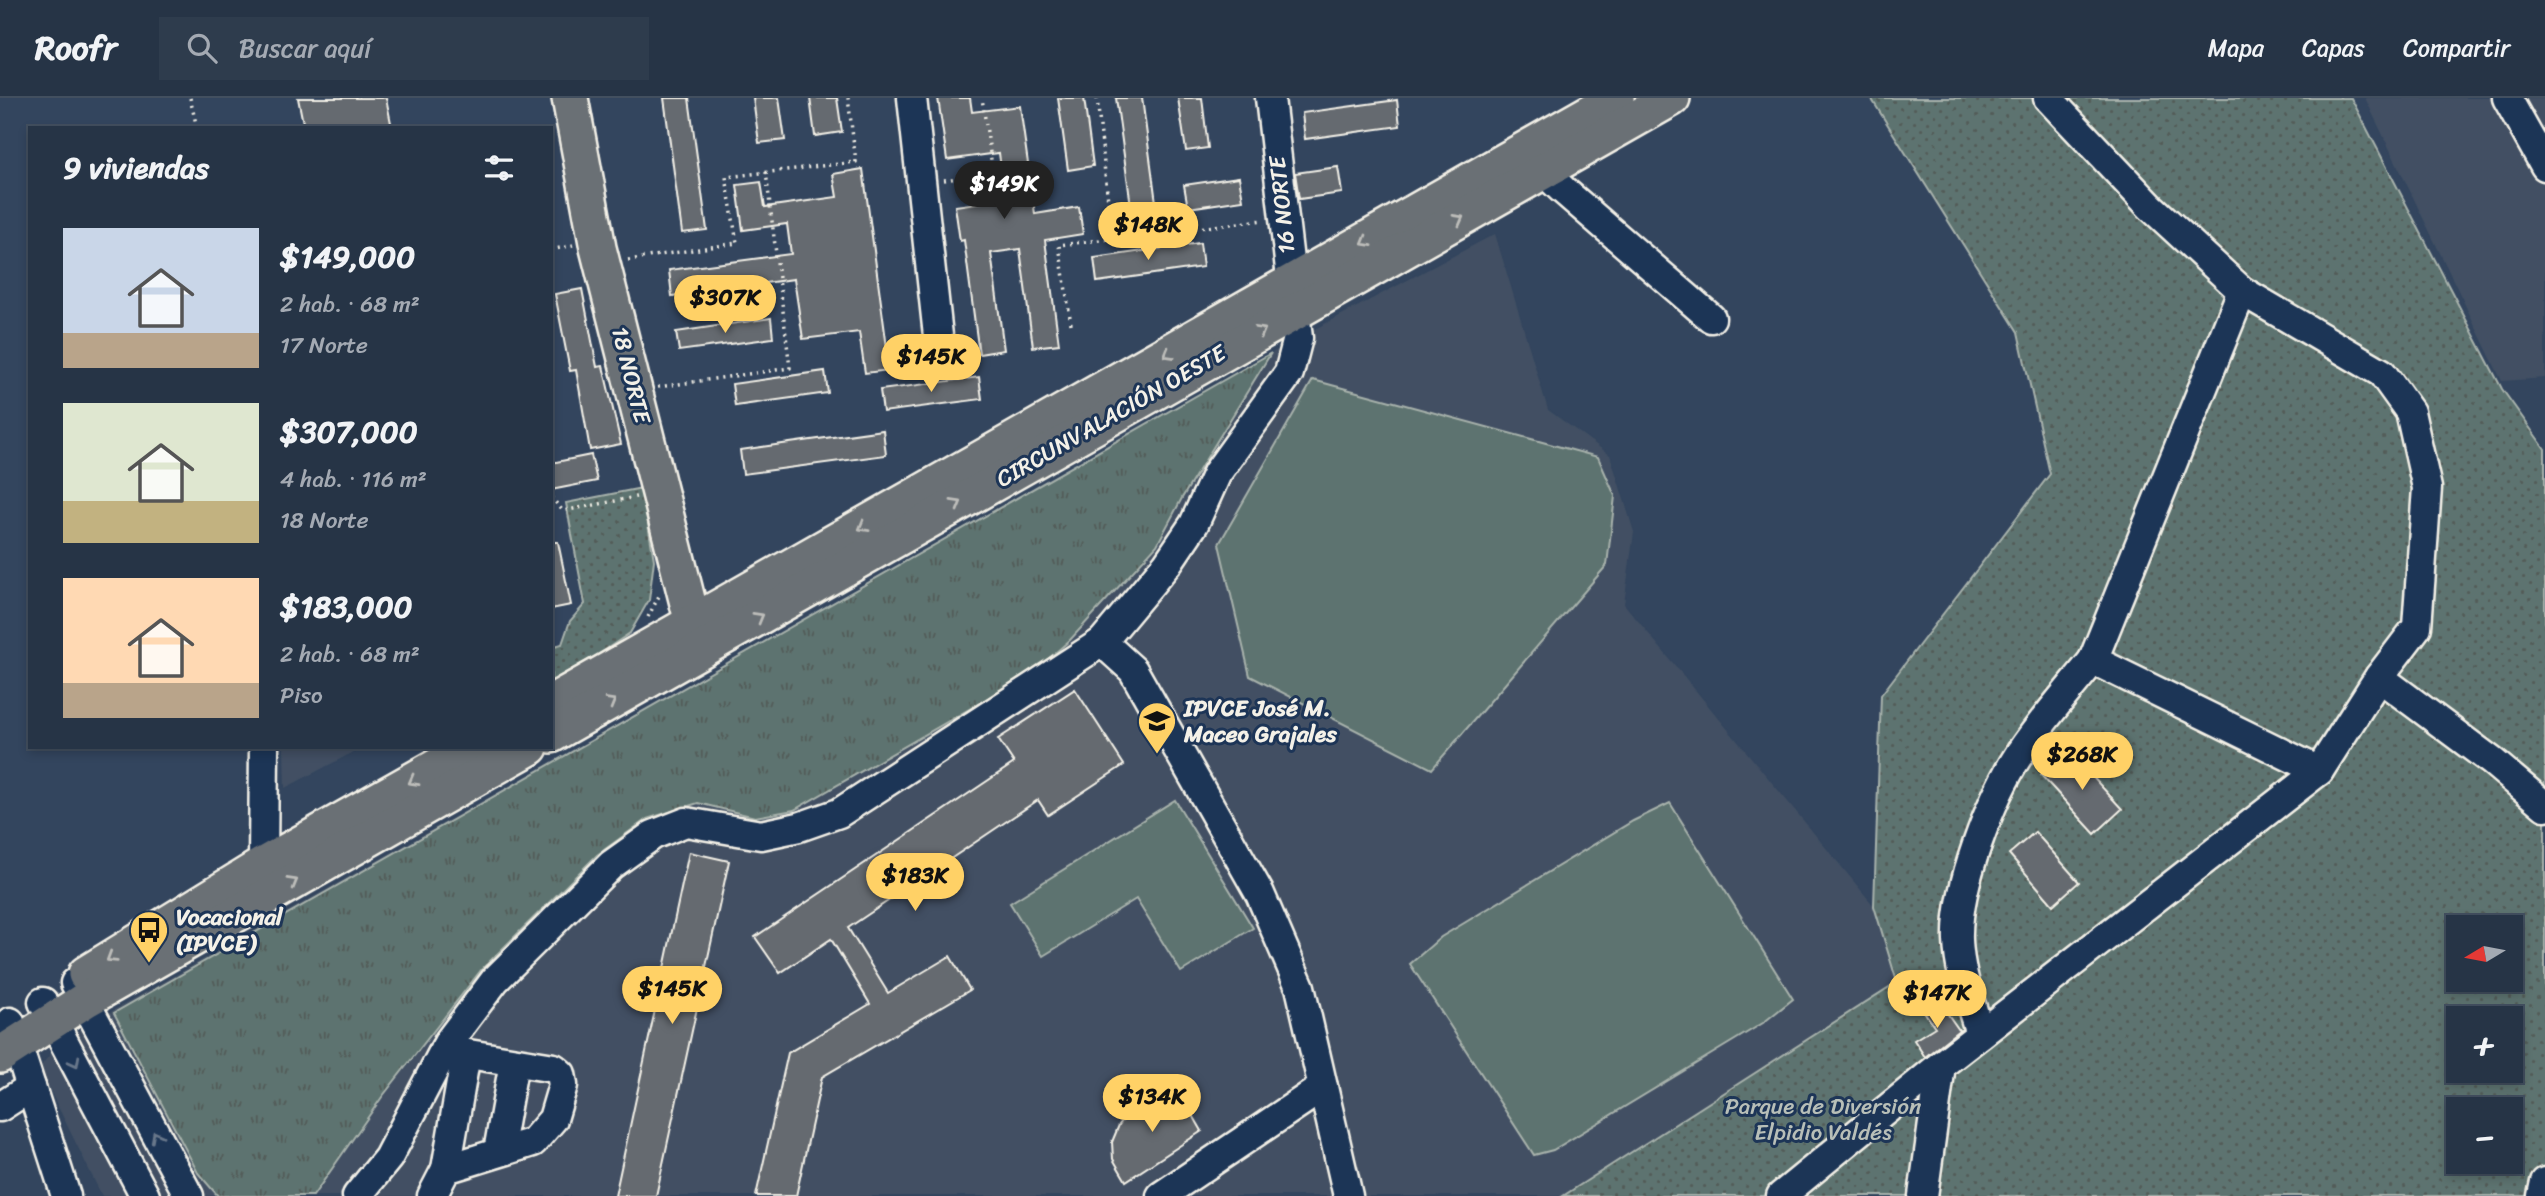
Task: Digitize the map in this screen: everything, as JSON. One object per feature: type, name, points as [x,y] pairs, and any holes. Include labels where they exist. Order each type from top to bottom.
[{"type":"main road","name":"18 NORTE","points":[[570,98],[602,264],[635,391],[668,571],[696,637]]},
{"type":"main road","name":"CIRCUNVALACIÓN OESTE","points":[[1538,159],[1616,98]]},
{"type":"main road","name":"CIRCUNVALACIÓN OESTE","points":[[553,734],[696,637],[1292,298],[1538,159],[1672,98]]},
{"type":"main road","name":"CIRCUNVALACIÓN OESTE","points":[[553,702],[639,654],[696,637],[755,588],[1292,298]]},
{"type":"main road","points":[[639,654],[659,632],[671,596],[668,571],[724,590],[755,588]]},
{"type":"main road","points":[[7,1038],[80,991],[263,864],[468,749]]},
{"type":"main road","points":[[80,991],[526,749]]},
{"type":"street","points":[[912,98],[939,345]]},
{"type":"street","name":"16 NORTE","points":[[388,1158],[455,1052],[495,980],[611,865],[653,835],[686,822],[761,835],[799,827],[839,813],[1102,642],[1167,564],[1194,524],[1217,473],[1289,373],[1298,338],[1270,98]]},
{"type":"street","points":[[1781,1196],[1980,1034],[2319,771],[2379,677],[2417,626],[2427,488],[2410,412],[2382,373],[2242,291],[2150,206],[2048,98]]},
{"type":"street","points":[[2507,98],[2545,166]]},
{"type":"street","points":[[1538,159],[1711,318]]},
{"type":"street","points":[[1980,1034],[1962,972],[1958,940],[1960,902],[1984,824],[2020,754],[2093,660],[2242,291]]},
{"type":"street","points":[[1102,642],[1133,670],[1260,894],[1300,987],[1348,1196]]},
{"type":"street","points":[[2093,660],[2319,771]]},
{"type":"street","points":[[2379,677],[2493,762],[2545,806]]},
{"type":"street","points":[[263,864],[264,749]]},
{"type":"street","points":[[80,991],[189,1196]]},
{"type":"street","points":[[48,1011],[145,1196]]},
{"type":"street","points":[[7,1038],[31,1087],[66,1196]]},
{"type":"street","points":[[432,1196],[446,1168],[455,1052],[554,1068],[561,1074],[563,1085],[553,1119],[533,1142],[446,1168]]},
{"type":"street","points":[[498,1153],[514,1062]]},
{"type":"street","points":[[1923,1196],[1941,1065]]},
{"type":"street","points":[[0,1107],[31,1087]]},
{"type":"street","points":[[1161,1196],[1323,1087]]},
{"type":"street","points":[[357,1196],[388,1158]]},
{"type":"street","points":[[381,1196],[388,1158]]},
{"type":"street","points":[[2542,1196],[2545,1182]]},
{"type":"path","points":[[190,98],[197,126]]},
{"type":"path","points":[[602,264],[737,243],[726,177],[856,162],[848,98]]},
{"type":"path","points":[[921,184],[993,173],[982,98]]},
{"type":"path","points":[[1097,98],[1112,239]]},
{"type":"path","points":[[635,391],[790,368],[766,172]]},
{"type":"path","points":[[1071,324],[1059,245],[1283,218]]},
{"type":"path","points":[[553,499],[563,511],[643,496]]},
{"type":"path","points":[[647,619],[668,571]]},
{"type":"shaded area","points":[[2365,98],[2545,98],[2545,378],[2502,381]]},
{"type":"shaded area","name":"IPVCE José M. Maceo Grajales","points":[[1495,234],[1548,410],[1610,455],[1634,532],[1624,604],[1874,906],[1897,982],[1563,1196],[102,1196],[39,1068],[63,1039],[1298,338]]},
{"type":"shaded area","points":[[284,749],[359,749],[285,788]]},
{"type":"green space","name":"Parque de Diversión Elpidio Valdés","points":[[1871,98],[2351,98],[2502,389],[2545,449],[2545,1196],[1563,1196],[1897,982],[1874,906],[1881,695],[2050,474],[2018,332]]},
{"type":"green space","points":[[1271,353],[1182,498],[1157,545],[1070,640],[1032,673],[794,810],[755,817],[698,803],[647,819],[597,855],[482,969],[382,1097],[313,1196],[218,1196],[198,1173],[114,1013]]},
{"type":"green space","points":[[1313,380],[1598,457],[1615,496],[1607,565],[1432,769],[1250,676],[1219,544]]},
{"type":"green space","points":[[642,488],[654,560],[649,600],[630,633],[553,680],[553,646],[562,644],[570,621],[585,604],[566,503]]},
{"type":"green space","points":[[1175,800],[1253,928],[1181,972],[1136,899],[1043,956],[1010,903]]},
{"type":"green space","points":[[1670,803],[1793,999],[1763,1023],[1553,1150],[1534,1155],[1410,964],[1441,937],[1633,821]]},
{"type":"building","points":[[298,98],[386,98],[392,126],[304,126]]},
{"type":"building","points":[[664,98],[689,98],[707,230],[682,233]]},
{"type":"building","points":[[753,98],[779,98],[785,140],[759,143]]},
{"type":"building","points":[[810,98],[837,98],[842,132],[815,136]]},
{"type":"building","points":[[938,98],[970,98],[972,112],[1020,106],[1035,214],[1079,207],[1083,234],[1045,240],[1059,344],[1033,347],[1020,249],[991,253],[1004,350],[979,354],[964,240],[960,241],[955,206],[1005,199],[999,153],[947,160]]},
{"type":"building","points":[[1058,98],[1084,98],[1093,166],[1068,170]]},
{"type":"building","points":[[1116,98],[1142,98],[1157,210],[1132,213]]},
{"type":"building","points":[[1178,98],[1202,98],[1208,148],[1186,151]]},
{"type":"building","points":[[1397,100],[1400,126],[1305,139],[1302,113]]},
{"type":"building","points":[[1338,167],[1342,193],[1299,199],[1295,173]]},
{"type":"building","points":[[863,169],[890,370],[865,373],[859,332],[803,339],[794,279],[672,296],[669,270],[791,254],[787,224],[743,230],[737,185],[761,182],[765,207],[837,197],[833,174]]},
{"type":"building","points":[[1239,177],[1243,200],[1188,208],[1184,185]]},
{"type":"building","points":[[1200,243],[1203,267],[1097,282],[1094,258]]},
{"type":"building","points":[[582,289],[597,367],[603,366],[621,444],[590,450],[576,370],[570,371],[555,294]]},
{"type":"building","points":[[771,318],[773,338],[679,351],[676,332]]},
{"type":"building","points":[[825,371],[828,393],[735,406],[732,384]]},
{"type":"building","points":[[979,377],[982,399],[883,412],[880,390]]},
{"type":"building","points":[[883,430],[886,455],[743,474],[740,450]]},
{"type":"building","points":[[591,455],[597,481],[553,490],[553,463]]},
{"type":"building","points":[[553,542],[558,542],[571,605],[553,609]]},
{"type":"building","points":[[1075,689],[1124,765],[1048,815],[1038,800],[848,928],[888,993],[950,956],[970,990],[822,1077],[796,1196],[756,1196],[788,1053],[870,1004],[831,939],[780,973],[755,937],[1014,763],[998,739]]},
{"type":"building","points":[[2068,750],[2122,809],[2095,834],[2041,775]]},
{"type":"building","points":[[2035,832],[2079,882],[2053,905],[2009,854]]},
{"type":"building","points":[[689,852],[729,861],[656,1196],[615,1196]]},
{"type":"building","points":[[1940,1003],[1959,1030],[1925,1057],[1914,1040],[1935,1027],[1925,1013]]},
{"type":"building","points":[[1164,1094],[1180,1102],[1202,1131],[1126,1181],[1113,1159],[1112,1142],[1119,1125],[1129,1112]]},
{"type":"place","name":"IPVCE José M. Maceo Grajales","points":[[1157,755]]},
{"type":"place","name":"Vocacional (IPVCE)","points":[[149,964]]}]
